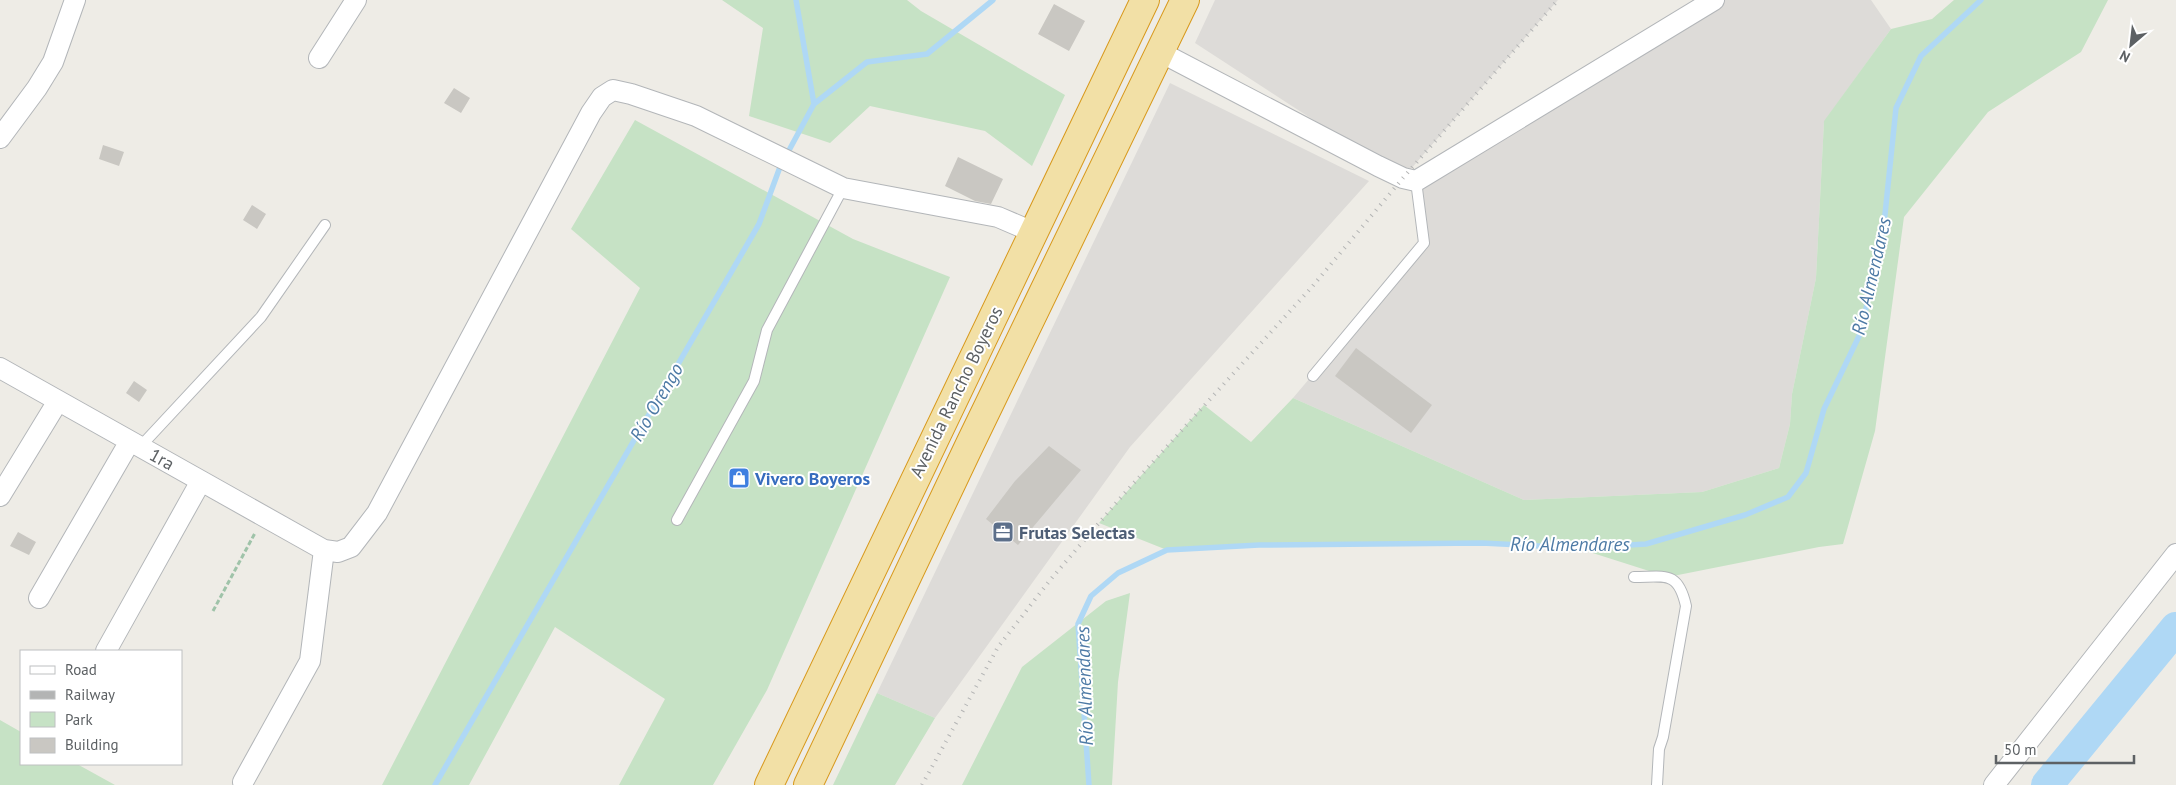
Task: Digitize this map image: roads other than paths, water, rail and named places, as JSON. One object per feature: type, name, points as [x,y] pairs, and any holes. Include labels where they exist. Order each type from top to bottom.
[{"type":"highway","name":"Avenida Rancho Boyeros","points":[[769,785],[1146,0]]},
{"type":"highway","name":"Avenida Rancho Boyeros","points":[[808,785],[1184,0]]},
{"type":"street","points":[[0,138],[37,88],[53,62],[75,0]]},
{"type":"street","points":[[319,58],[356,0]]},
{"type":"street","points":[[1160,52],[1378,166],[1402,178],[1416,181],[1714,0]]},
{"type":"street","points":[[243,782],[310,661],[324,550],[338,552],[351,547],[377,512],[591,113],[602,97],[613,90],[631,94],[696,116],[844,188],[998,217],[1033,232]]},
{"type":"street","name":"1ra","points":[[0,368],[324,550]]},
{"type":"street","points":[[0,496],[58,400]]},
{"type":"street","points":[[40,598],[135,444]]},
{"type":"street","points":[[107,650],[201,481]]},
{"type":"street","points":[[1994,785],[2176,554]]},
{"type":"lane","points":[[1313,376],[1424,243],[1416,181]]},
{"type":"lane","points":[[677,520],[754,381],[767,330],[844,188]]},
{"type":"lane","points":[[135,444],[261,317],[325,225]]},
{"type":"lane","points":[[1634,578],[1668,577],[1682,588],[1686,606],[1663,737],[1659,749],[1657,785]]},
{"type":"waterway","name":"Río Orengo","points":[[435,785],[759,224],[780,167],[814,104],[796,0]]},
{"type":"waterway","points":[[814,104],[867,62],[927,54],[993,0]]},
{"type":"waterway","name":"Río Almendares","points":[[1089,785],[1078,624],[1091,596],[1118,573],[1167,550],[1259,545],[1482,543],[1577,548],[1646,544],[1745,515],[1788,497],[1806,473],[1824,409],[1861,332],[1884,224],[1896,108],[1921,56],[1981,0]]},
{"type":"waterway","points":[[2047,785],[2176,628]]},
{"type":"railway","points":[[922,785],[998,647],[1051,579],[1123,495],[1311,288],[1403,178],[1558,0]]},
{"type":"place","name":"Vivero Boyeros","points":[[739,478]]},
{"type":"place","name":"Frutas Selectas","points":[[1003,532]]}]
